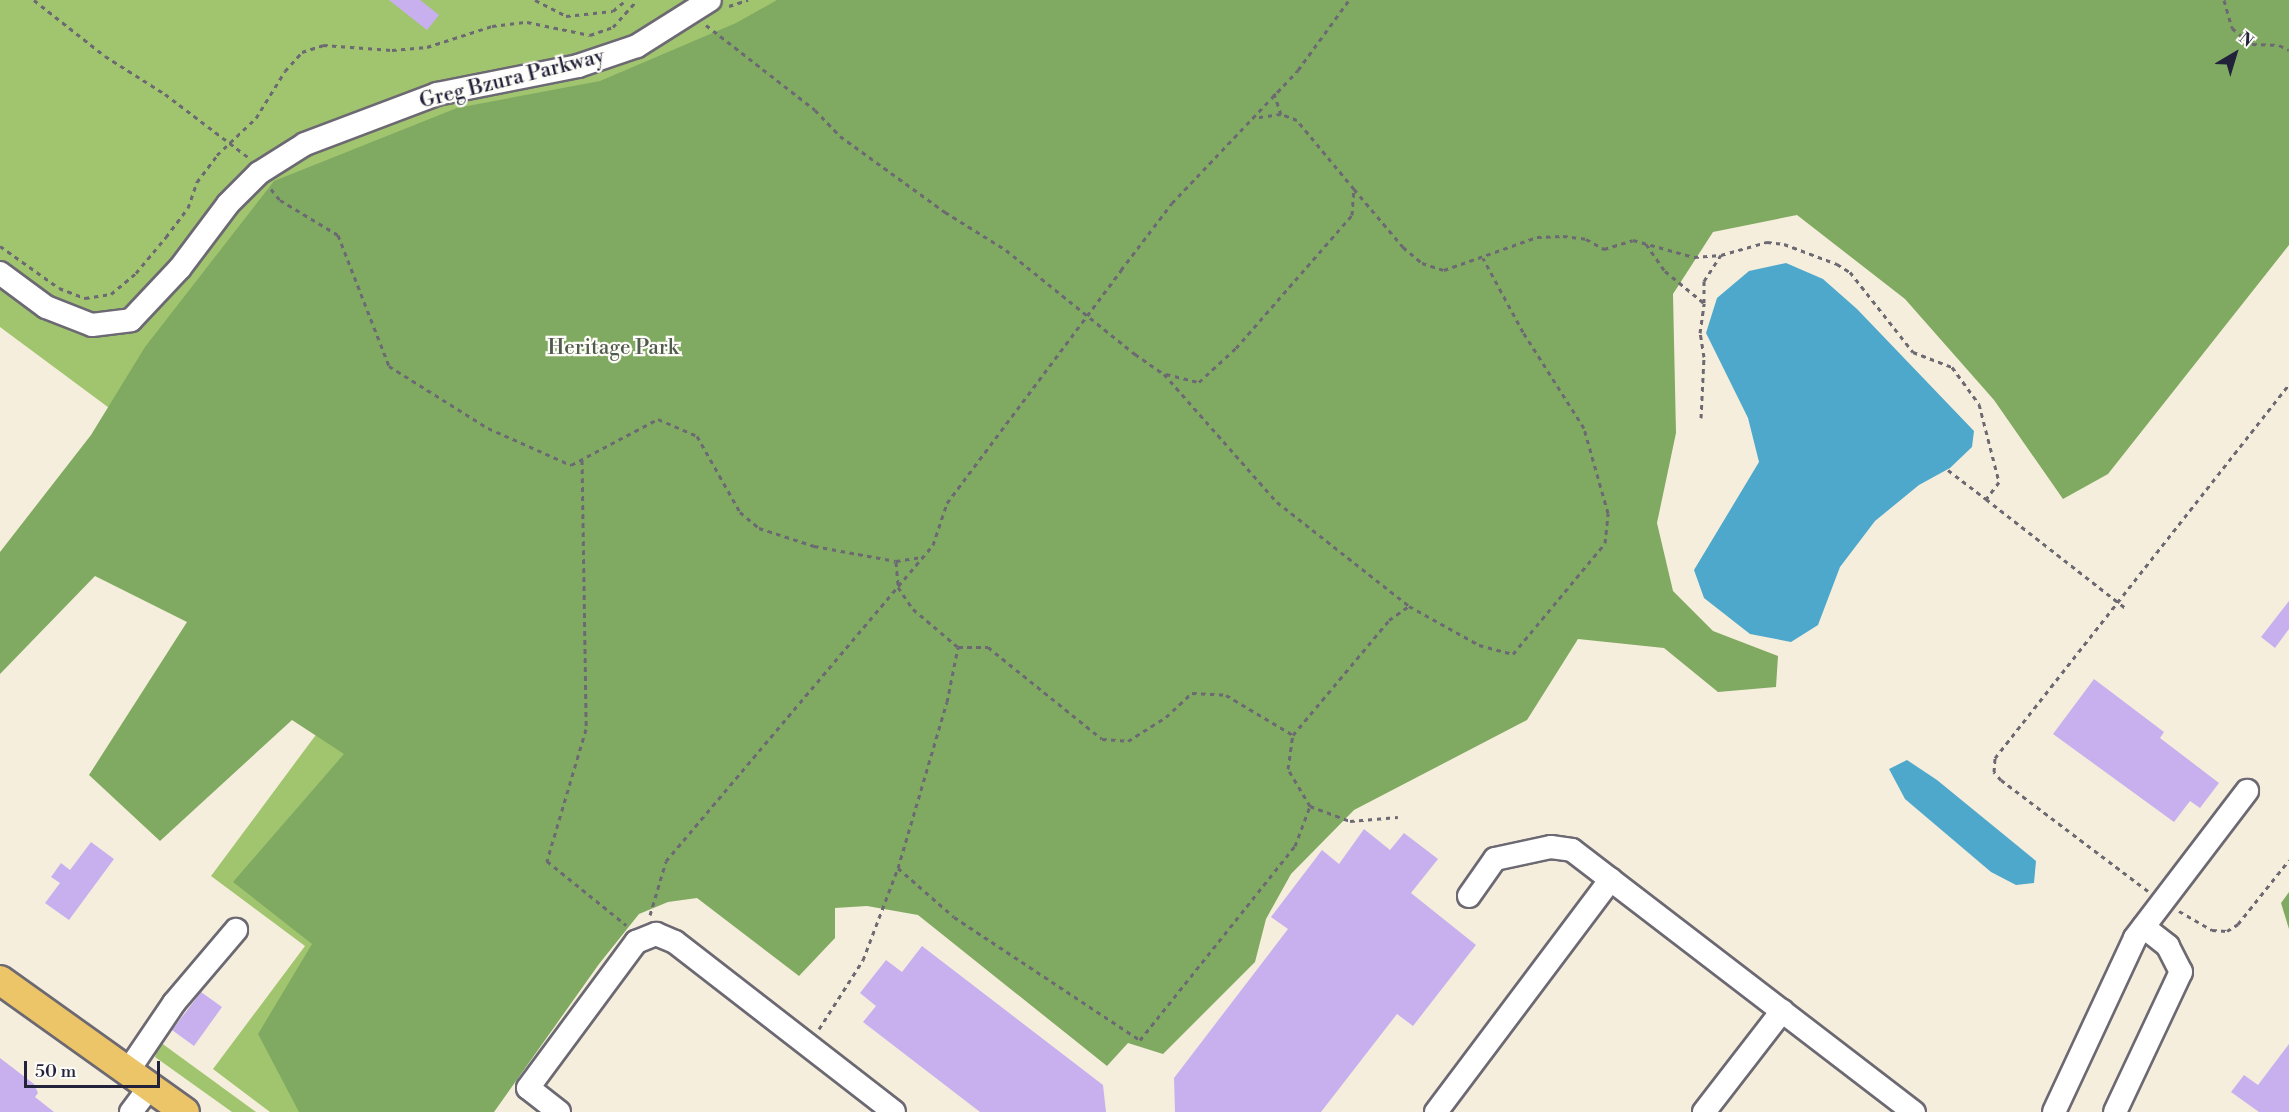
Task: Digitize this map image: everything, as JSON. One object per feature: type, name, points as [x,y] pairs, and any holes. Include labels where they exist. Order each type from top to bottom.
[{"type":"main road","points":[[0,980],[185,1112]]},
{"type":"street","name":"Greg Bzura Parkway","points":[[0,273],[46,307],[92,325],[131,321],[259,173],[305,144],[437,94],[578,66],[637,46],[702,7]]},
{"type":"street","points":[[2054,1112],[2144,927],[2247,791]]},
{"type":"street","points":[[1469,896],[1495,859],[1551,847],[1572,850],[1914,1112]]},
{"type":"street","points":[[1436,1112],[1611,879]]},
{"type":"street","points":[[2115,1112],[2181,972],[2168,946],[2144,927]]},
{"type":"street","points":[[131,1112],[139,1079],[174,1003],[236,930]]},
{"type":"street","points":[[559,1112],[528,1088],[636,942],[656,934],[675,942],[894,1112]]},
{"type":"street","points":[[1704,1112],[1782,1011]]},
{"type":"path","points":[[34,0],[105,56],[223,135],[249,157],[280,200],[338,235],[389,366],[488,429],[572,465],[658,419],[698,436],[740,512],[759,528],[814,546],[896,561],[923,557]]},
{"type":"path","points":[[535,0],[566,16],[613,11],[626,0],[632,6]]},
{"type":"path","points":[[721,0],[726,6],[739,6],[748,0]]},
{"type":"path","points":[[582,460],[586,729],[547,861],[643,939],[666,861],[933,546],[947,503],[1090,316],[1172,203],[1298,70],[1348,0]]},
{"type":"path","points":[[2224,0],[2232,28],[2252,44],[2279,45],[2289,50]]},
{"type":"path","points":[[702,7],[840,136],[945,212],[1006,250],[1164,374],[1277,502],[1410,606],[1479,645],[1513,654],[1605,543],[1608,513],[1584,428],[1523,332],[1483,258]]},
{"type":"path","points":[[1274,93],[1281,114]]},
{"type":"path","points":[[1253,118],[1281,114],[1297,120],[1403,247],[1422,264],[1444,270],[1537,237],[1587,239],[1604,249],[1633,240],[1694,257],[1721,255],[1739,247],[1784,244],[1850,272],[1905,344],[1913,352],[1952,367],[1978,404],[1999,482],[1986,499]]},
{"type":"path","points":[[1164,374],[1199,382],[1236,348],[1347,222],[1352,215],[1354,189]]},
{"type":"path","points":[[1646,244],[1665,271],[1704,303]]},
{"type":"path","points":[[1701,418],[1704,357],[1700,333],[1704,281],[1721,255]]},
{"type":"path","points":[[2289,384],[1995,758],[1994,772],[2163,902],[2212,930],[2227,931],[2238,924],[2289,860]]},
{"type":"path","points":[[1948,470],[2127,609]]},
{"type":"path","points":[[896,561],[898,587],[913,609],[958,647],[988,647],[1102,739],[1128,741],[1166,717],[1192,693],[1226,695],[1293,735]]},
{"type":"path","points":[[1398,817],[1350,822],[1310,806],[1288,769],[1293,735],[1389,620],[1410,606]]},
{"type":"path","points":[[809,1046],[863,960],[898,868],[947,702],[958,647]]},
{"type":"path","points":[[898,868],[954,917],[1140,1040],[1295,846],[1310,806]]},
{"type":"green space","name":"Heritage Park","points":[[0,0],[1305,0],[479,1112],[270,1112],[213,1069],[305,946],[211,876],[399,623],[0,327]]},
{"type":"green space","points":[[777,0],[2289,0],[2289,245],[2108,474],[2063,499],[1994,400],[1905,299],[1797,215],[1713,232],[1673,294],[1676,433],[1657,523],[1673,591],[1713,631],[1778,656],[1776,687],[1718,692],[1664,648],[1578,639],[1527,720],[1354,810],[1291,874],[1266,919],[1255,962],[1163,1054],[1128,1043],[1107,1066],[918,915],[867,906],[835,908],[835,938],[799,976],[697,898],[668,902],[639,914],[599,964],[494,1112],[299,1112],[258,1034],[312,944],[233,882],[344,754],[292,720],[160,841],[89,775],[187,622],[95,576],[0,674],[0,552],[91,435],[145,347],[274,181],[457,108],[600,81],[736,23]]},
{"type":"green space","points":[[2289,892],[2289,929],[2281,903]]},
{"type":"green space","points":[[160,1042],[256,1112],[232,1112],[155,1057]]},
{"type":"water","points":[[1786,263],[1823,279],[1857,309],[1974,431],[1972,447],[1950,468],[1919,485],[1875,521],[1840,567],[1818,625],[1791,642],[1750,634],[1704,598],[1694,570],[1759,462],[1748,418],[1706,333],[1717,298],[1749,271]]},
{"type":"water","points":[[1907,760],[1937,780],[2036,861],[2034,883],[2016,885],[1991,872],[1905,799],[1889,769]]},
{"type":"building","points":[[389,0],[420,0],[439,15],[427,30]]},
{"type":"building","points":[[2289,601],[2289,629],[2275,648],[2261,637]]},
{"type":"building","points":[[2094,679],[2164,732],[2160,738],[2219,783],[2200,808],[2190,801],[2174,822],[2053,734]]},
{"type":"building","points":[[1364,829],[1390,850],[1404,833],[1438,859],[1411,893],[1476,945],[1413,1026],[1397,1014],[1321,1112],[1175,1112],[1174,1078],[1288,929],[1271,917],[1322,850],[1339,864]]},
{"type":"building","points":[[91,842],[114,859],[69,920],[45,903],[60,883],[51,877],[61,863],[70,870]]},
{"type":"building","points":[[922,946],[1103,1085],[1106,1112],[980,1112],[863,1022],[876,1006],[860,993],[886,960],[902,972]]},
{"type":"building","points":[[201,992],[222,1007],[194,1046],[172,1030]]},
{"type":"building","points":[[2289,1044],[2289,1112],[2259,1112],[2231,1092],[2244,1075],[2258,1085]]},
{"type":"building","points":[[0,1058],[34,1084],[38,1093],[35,1097],[54,1112],[0,1112]]}]
